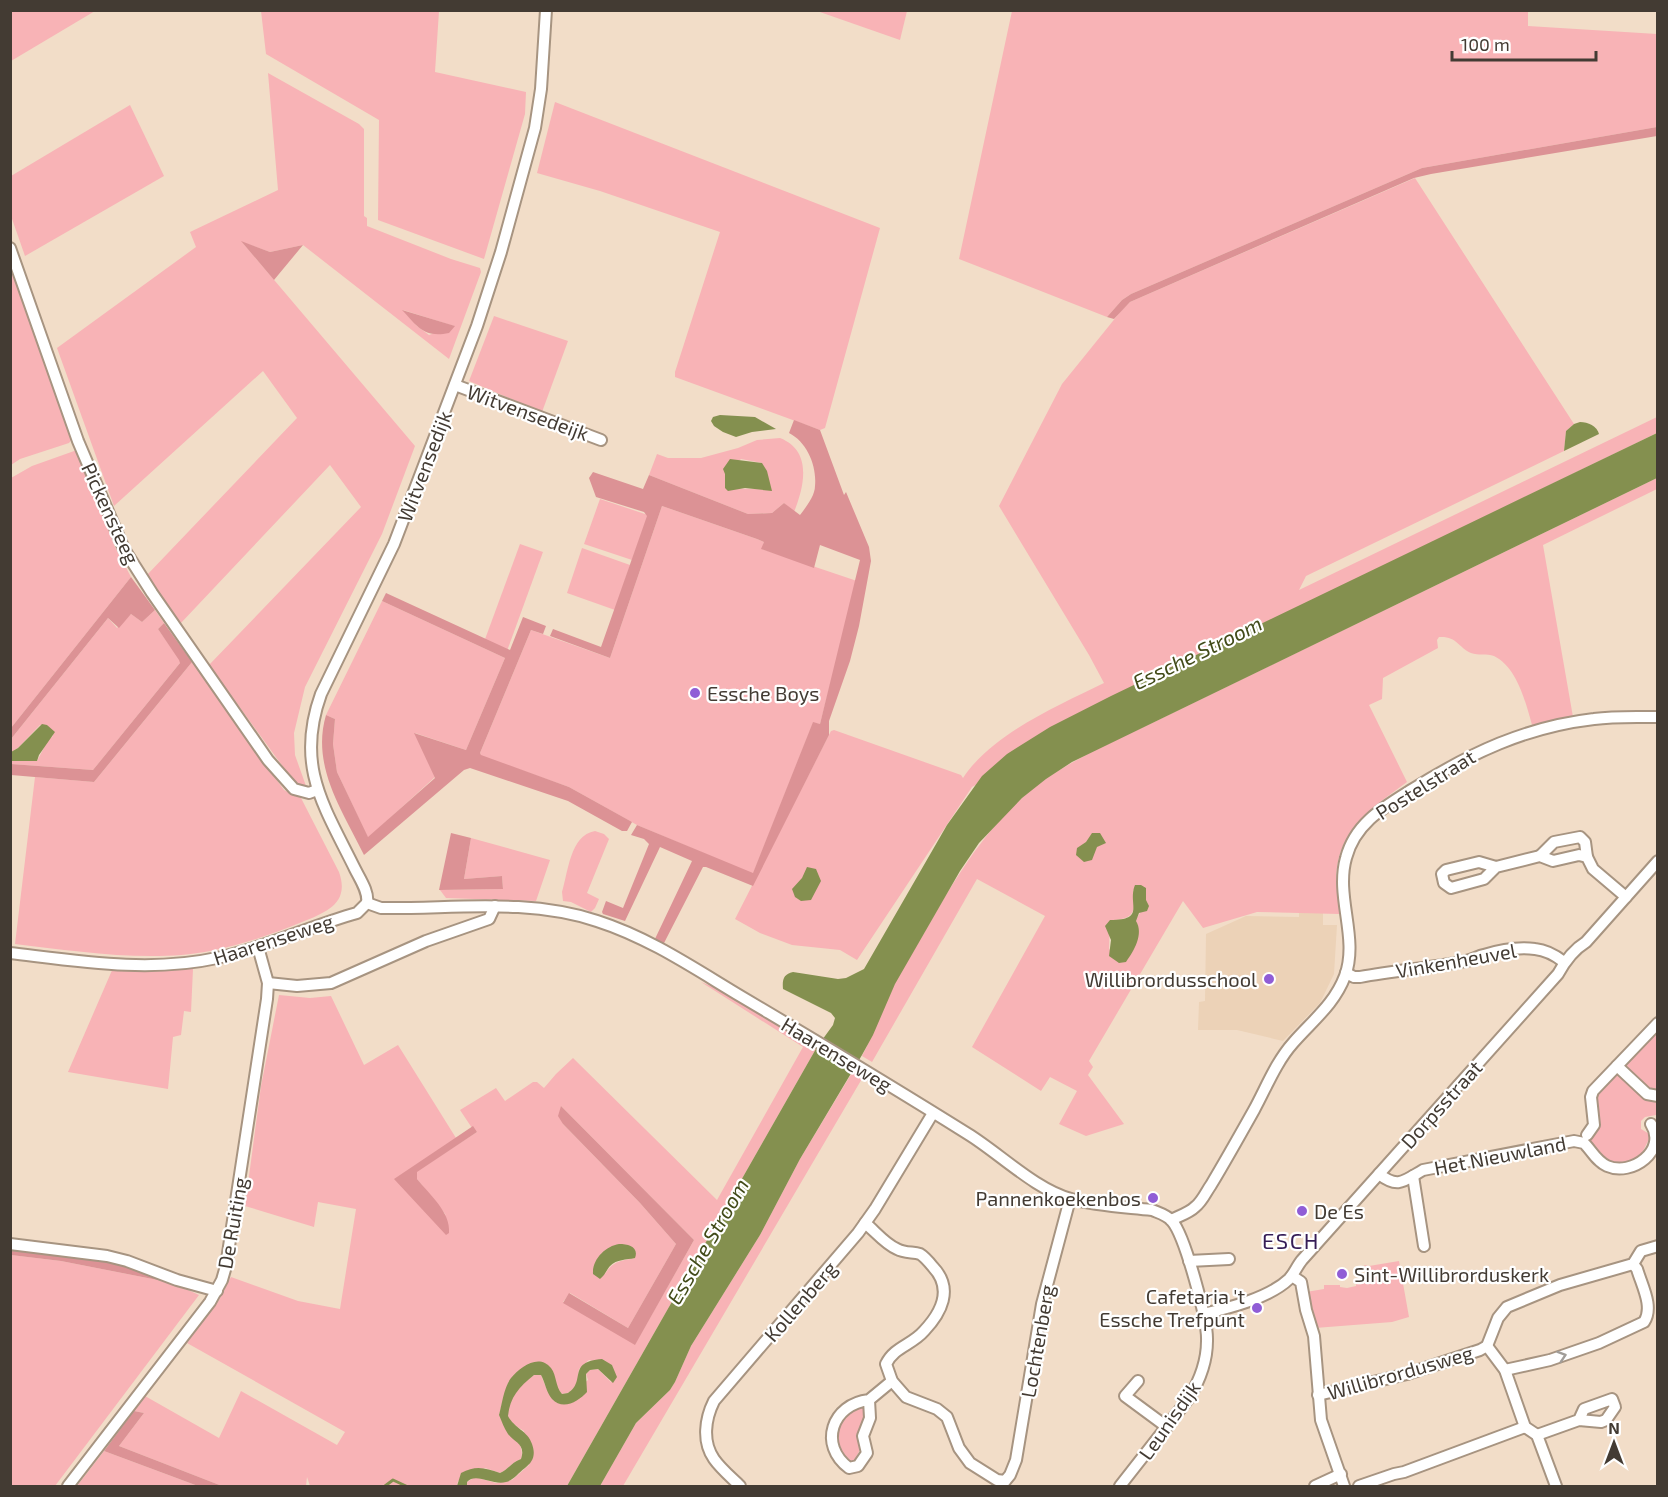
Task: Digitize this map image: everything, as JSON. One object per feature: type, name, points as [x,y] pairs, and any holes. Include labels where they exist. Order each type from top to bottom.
[{"type":"street","name":"Witvensedijk","points":[[367,903],[364,887],[317,790],[311,768],[310,745],[316,707],[391,551],[488,294],[530,150],[539,107],[546,10]]},
{"type":"street","name":"Pickensteeg","points":[[10,248],[78,441],[124,549],[268,760],[294,789],[309,793],[317,790]]},
{"type":"street","name":"Witvensedeijk","points":[[455,385],[601,440]]},
{"type":"street","name":"Postelstraat","points":[[1172,1220],[1197,1207],[1291,1045],[1324,1012],[1337,995],[1346,973],[1348,936],[1342,880],[1346,859],[1354,838],[1375,814],[1467,757],[1525,733],[1596,718],[1658,717]]},
{"type":"street","points":[[1496,867],[1540,856],[1554,842],[1580,837],[1585,842],[1587,857],[1593,869],[1626,897]]},
{"type":"street","points":[[1540,856],[1553,861],[1579,855],[1587,857]]},
{"type":"street","name":"Dorpsstraat","points":[[1203,1314],[1235,1306],[1261,1295],[1282,1285],[1292,1276],[1302,1260],[1558,974],[1564,962],[1577,947],[1586,942],[1658,861]]},
{"type":"street","name":"Haarenseweg","points":[[10,953],[116,964],[159,965],[201,962],[258,947],[357,913],[367,903],[381,908],[513,906],[552,910],[594,920],[624,931],[672,955],[976,1139],[1047,1189],[1070,1199],[1152,1210],[1172,1220]]},
{"type":"street","name":"Haarenseweg","points":[[268,983],[319,985],[338,981],[426,941],[489,919],[495,906]]},
{"type":"street","name":"De Ruiting","points":[[68,1486],[217,1291],[226,1266],[268,983],[258,947]]},
{"type":"street","name":"Vinkenheuvel","points":[[1346,973],[1360,977],[1403,969],[1416,970],[1521,948],[1542,949],[1564,962]]},
{"type":"street","points":[[1587,1135],[1594,1125],[1591,1097],[1593,1091],[1658,1023]]},
{"type":"street","points":[[1617,1066],[1647,1094],[1658,1096]]},
{"type":"street","name":"Kollenberg","points":[[741,1486],[714,1459],[708,1445],[706,1425],[708,1413],[714,1401],[865,1223],[933,1113]]},
{"type":"street","name":"Het Nieuwland","points":[[1379,1173],[1389,1182],[1395,1183],[1423,1170],[1574,1141],[1584,1143],[1593,1156],[1610,1167],[1630,1168],[1646,1160],[1652,1150],[1655,1129],[1651,1124]]},
{"type":"street","points":[[1413,1176],[1424,1246]]},
{"type":"street","name":"Lochtenberg","points":[[1006,1484],[1016,1460],[1042,1304],[1070,1199]]},
{"type":"street","points":[[1172,1220],[1184,1242],[1189,1261],[1229,1259]]},
{"type":"street","points":[[865,1223],[896,1249],[919,1254],[926,1259],[936,1270],[944,1288],[944,1302],[940,1310],[918,1337],[897,1349],[889,1357],[886,1364],[892,1381],[906,1397],[942,1412],[950,1422],[959,1448],[970,1463],[1006,1484]]},
{"type":"street","points":[[10,1244],[107,1256],[217,1291]]},
{"type":"street","name":"Willibrordusweg","points":[[1318,1395],[1407,1374],[1480,1350],[1487,1346],[1498,1318],[1507,1307],[1560,1286],[1633,1264],[1641,1251],[1658,1246]]},
{"type":"street","name":"Leunisdijk","points":[[1120,1486],[1193,1392],[1203,1368],[1207,1339],[1189,1261]]},
{"type":"street","points":[[1505,1370],[1550,1360],[1589,1347],[1644,1322],[1648,1308],[1637,1269],[1633,1264]]},
{"type":"street","points":[[1292,1276],[1301,1282],[1314,1336],[1321,1419],[1344,1486]]},
{"type":"street","points":[[1487,1346],[1505,1370],[1525,1427],[1537,1435],[1556,1486]]},
{"type":"street","points":[[869,1400],[870,1418],[863,1436],[867,1453],[858,1466],[849,1468],[839,1460],[834,1450],[832,1431],[836,1420],[851,1404],[869,1400],[892,1381]]},
{"type":"street","points":[[1138,1381],[1125,1396],[1167,1427]]},
{"type":"street","points":[[1537,1435],[1579,1420]]},
{"type":"street","points":[[1359,1486],[1404,1472],[1525,1427]]},
{"type":"street","points":[[1315,1486],[1341,1474]]},
{"type":"shaded area","points":[[11,10],[95,10],[95,11],[11,61]]},
{"type":"shaded area","points":[[1528,10],[1528,26],[1657,34],[1657,127],[1422,168],[1131,294],[1122,300],[1107,317],[959,259],[1012,11]]},
{"type":"shaded area","points":[[261,11],[439,11],[435,72],[526,92],[525,114],[484,259],[378,220],[379,120],[266,54]]},
{"type":"shaded area","points":[[817,11],[907,11],[900,40]]},
{"type":"shaded area","points":[[268,73],[364,129],[364,216],[367,218],[367,226],[480,268],[481,272],[449,359],[303,245],[270,252],[242,242],[415,446],[382,534],[305,687],[294,733],[295,755],[306,786],[294,782],[209,665],[361,507],[330,465],[180,624],[146,576],[297,418],[263,371],[114,506],[57,348],[196,247],[190,232],[278,190]],"holes":[[[403,310],[454,326],[429,335],[417,326]]]},
{"type":"shaded area","points":[[555,102],[880,228],[825,428],[820,430],[675,377],[720,232],[600,191],[537,173]]},
{"type":"shaded area","points":[[130,105],[164,176],[25,256],[11,216],[11,176]]},
{"type":"shaded area","points":[[1657,127],[1657,136],[1414,178],[1130,302],[1114,319],[1107,317],[1122,300],[1131,294],[1422,168]]},
{"type":"shaded area","points":[[1415,178],[1574,424],[1566,431],[1564,451],[1306,576],[1299,590],[1657,417],[1657,433],[1305,604],[972,787],[857,960],[840,950],[792,945],[760,933],[735,919],[831,731],[834,730],[961,775],[963,778],[975,762],[1008,735],[1046,712],[1104,683],[999,506],[1062,384],[1121,311],[1130,302]]},
{"type":"shaded area","points":[[241,241],[270,252],[303,245],[274,280]]},
{"type":"shaded area","points":[[10,267],[72,439],[69,443],[20,459],[11,465]]},
{"type":"shaded area","points":[[402,310],[455,326],[449,333],[433,334],[422,330]]},
{"type":"shaded area","points":[[494,316],[568,341],[542,412],[469,381]]},
{"type":"shaded area","points":[[794,420],[820,430],[844,495],[846,492],[869,547],[871,561],[859,626],[850,661],[829,721],[829,735],[753,886],[703,867],[663,945],[654,941],[692,861],[660,847],[625,921],[603,914],[606,901],[623,908],[649,844],[644,839],[631,835],[637,825],[753,873],[813,722],[820,724],[860,560],[820,545],[814,568],[761,549],[764,542],[757,539],[662,506],[610,658],[550,636],[553,629],[601,647],[647,516],[644,512],[596,497],[589,478],[593,472],[643,489],[649,475],[748,514],[772,513],[784,503],[800,515],[814,494],[815,478],[810,455],[806,448],[789,433]]},
{"type":"shaded area","points":[[780,438],[798,452],[802,461],[803,481],[794,512],[784,503],[772,513],[748,514],[649,475],[657,454],[668,458],[701,458],[738,448],[757,440]],"holes":[[[741,459],[762,463],[754,489],[725,488],[725,474]]]},
{"type":"shaded area","points":[[77,450],[95,490],[114,545],[131,577],[11,728],[11,478],[32,466]]},
{"type":"shaded area","points":[[1657,478],[1657,489],[1543,545],[1573,717],[1532,725],[1515,677],[1502,661],[1491,655],[1471,653],[1450,638],[1439,637],[1438,648],[1383,678],[1382,699],[1369,705],[1407,782],[1369,811],[1350,832],[1339,859],[1336,876],[1339,914],[1257,912],[1203,928],[1183,901],[1089,1061],[1093,1067],[1088,1075],[1124,1124],[1086,1136],[1059,1124],[1077,1091],[1050,1077],[1041,1091],[972,1047],[1045,916],[977,879],[872,1062],[862,1056],[902,970],[965,865],[1010,809],[1047,778],[1085,755]],"holes":[[[1133,890],[1146,893],[1138,916],[1109,950],[1110,920],[1118,920],[1132,913],[1134,909]]]},
{"type":"shaded area","points":[[600,499],[648,515],[632,560],[584,544]]},
{"type":"shaded area","points":[[662,506],[764,542],[762,549],[857,581],[820,724],[813,723],[753,874],[637,825],[569,787],[481,756],[480,753],[531,630],[610,658]]},
{"type":"shaded area","points":[[520,544],[543,552],[507,651],[484,642]]},
{"type":"shaded area","points":[[582,548],[630,565],[615,610],[567,593]]},
{"type":"shaded area","points":[[131,577],[155,610],[142,622],[131,614],[119,628],[108,618],[11,739],[11,728]]},
{"type":"shaded area","points":[[386,593],[510,650],[523,617],[546,626],[543,634],[531,630],[480,753],[569,787],[632,822],[627,831],[622,831],[568,801],[470,768],[464,770],[364,855],[338,804],[326,770],[322,734],[326,715],[335,719],[333,744],[337,772],[368,837],[435,778],[414,733],[466,750],[505,658],[382,601]]},
{"type":"shaded area","points":[[382,601],[505,658],[466,750],[415,733],[435,777],[368,838],[337,772],[333,744],[335,719],[326,715]]},
{"type":"shaded area","points":[[155,610],[164,623],[158,629],[180,663],[93,770],[11,764],[11,761],[37,761],[48,740],[53,736],[47,725],[40,725],[18,748],[11,752],[11,739],[108,618],[117,628],[131,614],[142,622]]},
{"type":"shaded area","points":[[164,623],[192,662],[94,782],[11,775],[11,764],[93,770],[180,663],[158,629]]},
{"type":"shaded area","points":[[192,662],[284,790],[301,798],[339,872],[342,883],[339,899],[328,910],[280,931],[210,951],[138,956],[15,944],[35,777],[94,782]]},
{"type":"shaded area","points":[[595,831],[604,834],[609,839],[587,893],[599,899],[591,912],[571,902],[563,901],[562,892],[575,847],[587,834]]},
{"type":"shaded area","points":[[451,833],[471,838],[464,879],[502,876],[503,889],[439,890]]},
{"type":"shaded area","points":[[471,838],[550,860],[536,901],[446,898],[440,890],[503,889],[502,876],[464,879]]},
{"type":"shaded area","name":"Willibrordusschool","points":[[1299,910],[1323,910],[1323,925],[1337,925],[1334,974],[1320,1003],[1283,1041],[1237,1030],[1198,1030],[1199,1002],[1205,1001],[1206,934],[1246,916],[1299,917]]},
{"type":"shaded area","points":[[113,968],[193,969],[191,1012],[184,1011],[181,1035],[173,1037],[168,1089],[68,1072]]},
{"type":"shaded area","points":[[701,982],[726,992],[817,1047],[567,1486],[467,1486],[467,1482],[475,1477],[496,1483],[512,1480],[529,1465],[524,1431],[510,1421],[507,1413],[510,1400],[529,1378],[541,1375],[547,1390],[558,1403],[588,1380],[586,1374],[590,1370],[598,1369],[611,1382],[615,1375],[612,1365],[589,1360],[579,1369],[577,1385],[568,1393],[562,1394],[557,1388],[550,1368],[508,1383],[499,1415],[519,1442],[521,1459],[500,1473],[485,1468],[458,1481],[457,1486],[310,1486],[307,1477],[306,1486],[222,1486],[119,1446],[144,1413],[134,1411],[145,1396],[219,1438],[241,1391],[337,1445],[345,1432],[187,1343],[219,1300],[231,1277],[298,1301],[340,1309],[356,1209],[318,1202],[314,1227],[245,1206],[261,1086],[279,995],[310,998],[331,996],[364,1065],[398,1045],[456,1138],[395,1179],[446,1215],[417,1179],[417,1171],[477,1132],[460,1110],[496,1088],[505,1101],[533,1082],[537,1082],[544,1088],[573,1058],[717,1200],[803,1047]],"holes":[[[561,1106],[694,1240],[635,1344],[563,1302],[570,1293],[628,1328],[676,1244],[640,1203],[563,1124]],[[619,1244],[635,1258],[613,1265],[604,1276]]]},
{"type":"shaded area","points":[[1657,1030],[1657,1092],[1653,1092],[1628,1071],[1627,1065]]},
{"type":"shaded area","points":[[853,1071],[863,1077],[623,1486],[600,1486],[636,1423],[670,1390],[675,1382],[691,1346],[760,1235],[800,1159]]},
{"type":"shaded area","points":[[1615,1074],[1622,1076],[1650,1101],[1657,1100],[1656,1115],[1645,1117],[1641,1121],[1641,1129],[1651,1135],[1642,1153],[1644,1155],[1640,1159],[1610,1164],[1610,1161],[1596,1151],[1590,1140],[1594,1096]]},
{"type":"shaded area","points":[[561,1106],[694,1240],[635,1345],[563,1303],[569,1293],[628,1328],[676,1244],[640,1203],[563,1124],[558,1116]]},
{"type":"shaded area","points":[[473,1126],[477,1132],[417,1172],[417,1179],[447,1218],[449,1233],[446,1235],[394,1179]]},
{"type":"shaded area","points":[[11,1245],[129,1258],[173,1283],[61,1261],[11,1255]]},
{"type":"shaded area","points":[[11,1255],[61,1261],[173,1283],[199,1295],[55,1486],[11,1486]]},
{"type":"shaded area","points":[[1399,1261],[1409,1317],[1392,1322],[1315,1328],[1306,1292],[1324,1289],[1324,1285],[1340,1285],[1340,1287],[1347,1288],[1356,1286],[1357,1280],[1364,1278],[1368,1272],[1364,1265]]},
{"type":"shaded area","points":[[858,1405],[865,1407],[867,1412],[858,1440],[860,1450],[856,1457],[858,1461],[851,1464],[840,1455],[836,1435],[839,1422]]},
{"type":"shaded area","points":[[134,1411],[144,1413],[119,1446],[222,1486],[198,1486],[104,1451]]},
{"type":"shaded area","points":[[104,1451],[198,1486],[77,1486]]},
{"type":"water","points":[[720,415],[755,417],[776,429],[736,437],[714,426],[711,421],[713,417]]},
{"type":"water","points":[[1580,422],[1592,425],[1599,434],[1564,451],[1566,431]]},
{"type":"water","name":"Essche Stroom","points":[[1657,433],[1657,478],[1072,762],[1022,798],[979,843],[960,871],[895,984],[862,1055],[800,1159],[760,1235],[691,1346],[670,1390],[636,1423],[600,1486],[567,1486],[817,1047],[833,1025],[835,1018],[831,1013],[783,989],[784,978],[793,972],[838,979],[846,978],[864,969],[947,825],[982,776],[1007,754],[1050,727],[1111,696]]},
{"type":"water","points":[[730,459],[762,463],[767,471],[772,491],[745,488],[728,491],[725,488],[723,469]]},
{"type":"water","points":[[42,724],[55,732],[37,761],[11,761],[11,752]]},
{"type":"water","points":[[1092,833],[1100,833],[1106,843],[1097,847],[1092,860],[1084,862],[1076,855],[1077,848],[1086,842]]},
{"type":"water","points":[[807,867],[816,869],[821,881],[811,900],[801,901],[795,897],[792,889],[802,878]]},
{"type":"water","points":[[1135,885],[1146,888],[1146,900],[1149,906],[1147,911],[1139,913],[1136,921],[1139,931],[1135,948],[1126,962],[1119,963],[1109,956],[1111,940],[1105,926],[1110,920],[1121,919],[1132,914]]},
{"type":"water","points":[[619,1244],[632,1247],[636,1251],[635,1258],[613,1264],[600,1279],[593,1274],[597,1258],[605,1250]]},
{"type":"water","points":[[602,1359],[612,1365],[617,1377],[613,1383],[598,1369],[590,1370],[586,1374],[587,1392],[580,1399],[571,1403],[556,1403],[548,1393],[541,1375],[534,1375],[529,1379],[513,1398],[508,1416],[530,1440],[534,1452],[532,1461],[514,1478],[506,1482],[475,1478],[467,1482],[467,1486],[457,1486],[461,1473],[466,1470],[480,1468],[500,1473],[521,1459],[521,1447],[508,1434],[499,1415],[507,1386],[519,1370],[530,1363],[546,1364],[553,1371],[562,1394],[568,1393],[573,1388],[580,1368],[584,1364]]},
{"type":"waterway","points":[[385,1486],[393,1480],[406,1486]]},
{"type":"place","name":"Essche Boys","points":[[695,693]]},
{"type":"place","name":"Willibrordusschool","points":[[1269,979]]},
{"type":"place","name":"Pannenkoekenbos","points":[[1153,1198]]},
{"type":"place","name":"De Es","points":[[1302,1211]]},
{"type":"place","name":"Sint-Willibrorduskerk","points":[[1342,1274]]},
{"type":"place","name":"Cafetaria 't Essche Trefpunt","points":[[1257,1308]]},
{"type":"district","name":"ESCH","points":[[1291,1240]]}]
